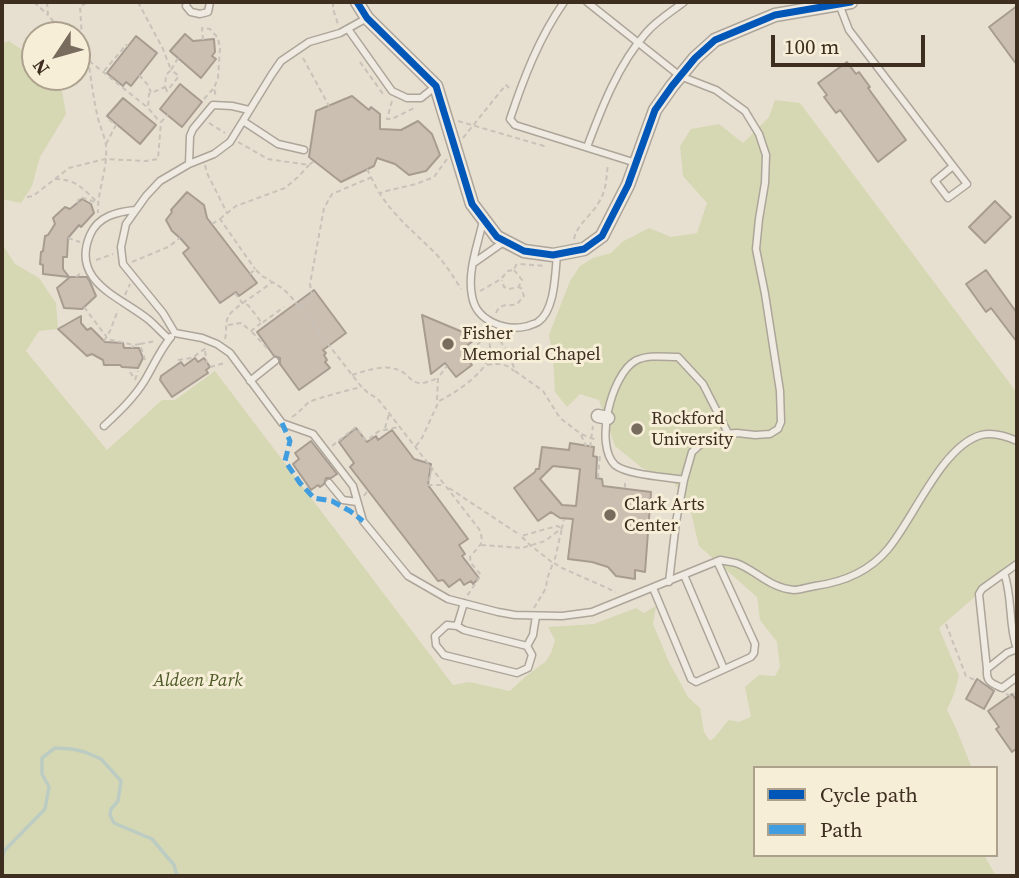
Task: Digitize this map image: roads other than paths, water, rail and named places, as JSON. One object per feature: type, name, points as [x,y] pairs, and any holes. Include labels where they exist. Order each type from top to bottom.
[{"type":"street","points":[[357,2],[367,18],[436,86],[472,204],[497,237],[524,251],[553,256],[557,260],[584,249],[602,236],[628,186],[655,110],[695,58],[715,40],[775,15],[845,3]]},
{"type":"lane","points":[[187,2],[186,6],[191,12],[201,14],[208,12],[210,2]]},
{"type":"lane","points":[[564,2],[549,24],[525,74],[510,119],[516,125],[636,163]]},
{"type":"lane","points":[[587,2],[680,76],[716,90],[745,111],[759,134],[766,155],[756,249],[780,391],[781,422],[778,429],[771,433],[723,433],[702,443],[692,452],[676,522],[669,582]]},
{"type":"lane","points":[[587,147],[601,109],[626,59],[648,31],[684,2]]},
{"type":"lane","points":[[845,3],[849,30],[967,184],[948,198],[935,181],[953,166]]},
{"type":"lane","points":[[367,18],[340,33],[309,42],[281,61],[230,142],[214,154],[175,171],[160,181],[146,196],[126,224],[121,247],[123,264],[175,332],[211,342],[230,353],[282,423],[313,434],[353,486],[363,522],[408,576],[448,599],[466,604],[498,612],[562,617],[592,612],[720,560],[738,564],[770,584],[794,590],[822,585],[853,577],[868,568],[888,549],[950,456],[969,440],[984,434],[1003,435],[1017,441]]},
{"type":"lane","points":[[348,29],[392,91],[407,98],[421,98],[436,86]]},
{"type":"lane","points":[[189,164],[190,136],[213,105],[249,110]]},
{"type":"lane","points":[[243,121],[278,144],[304,150]]},
{"type":"lane","points":[[135,210],[116,212],[100,221],[90,232],[85,252],[88,268],[97,284],[148,319],[167,342]]},
{"type":"lane","points":[[484,219],[471,287],[472,300],[486,319],[502,327],[521,328],[538,323],[549,308],[557,260]]},
{"type":"lane","points":[[474,263],[505,241]]},
{"type":"lane","points":[[104,426],[140,388],[175,332]]},
{"type":"lane","points":[[684,480],[625,471],[608,455],[600,420],[622,374],[634,361],[650,356],[678,357],[703,384],[728,433]]},
{"type":"lane","points":[[250,380],[275,361]]},
{"type":"lane","points":[[329,483],[343,500],[357,502]]},
{"type":"lane","points":[[653,588],[691,680],[696,682],[751,657],[754,653],[755,644],[717,561]]},
{"type":"lane","points":[[1017,564],[979,594],[986,676],[990,682],[1002,688],[1017,677]]},
{"type":"lane","points":[[987,668],[1017,649],[1009,588],[1004,573]]},
{"type":"lane","points":[[684,575],[724,669]]},
{"type":"lane","points":[[457,626],[466,604]]},
{"type":"lane","points":[[527,646],[533,635],[536,616]]},
{"type":"lane","points":[[447,625],[457,626],[464,631],[527,646],[532,655],[528,668],[517,673],[444,655],[436,645],[435,636],[447,625]]},
{"type":"waterway","points":[[2,859],[4,851],[45,809],[49,787],[42,774],[42,758],[55,748],[72,749],[101,759],[121,781],[118,801],[111,809],[110,815],[114,823],[152,839],[174,865],[177,876]]},
{"type":"place","name":"Fisher Memorial Chapel","points":[[448,344]]},
{"type":"place","name":"Rockford University","points":[[637,429]]},
{"type":"place","name":"Clark Arts Center","points":[[610,515]]},
{"type":"park label","name":"Aldeen Park","points":[[198,681]]}]
